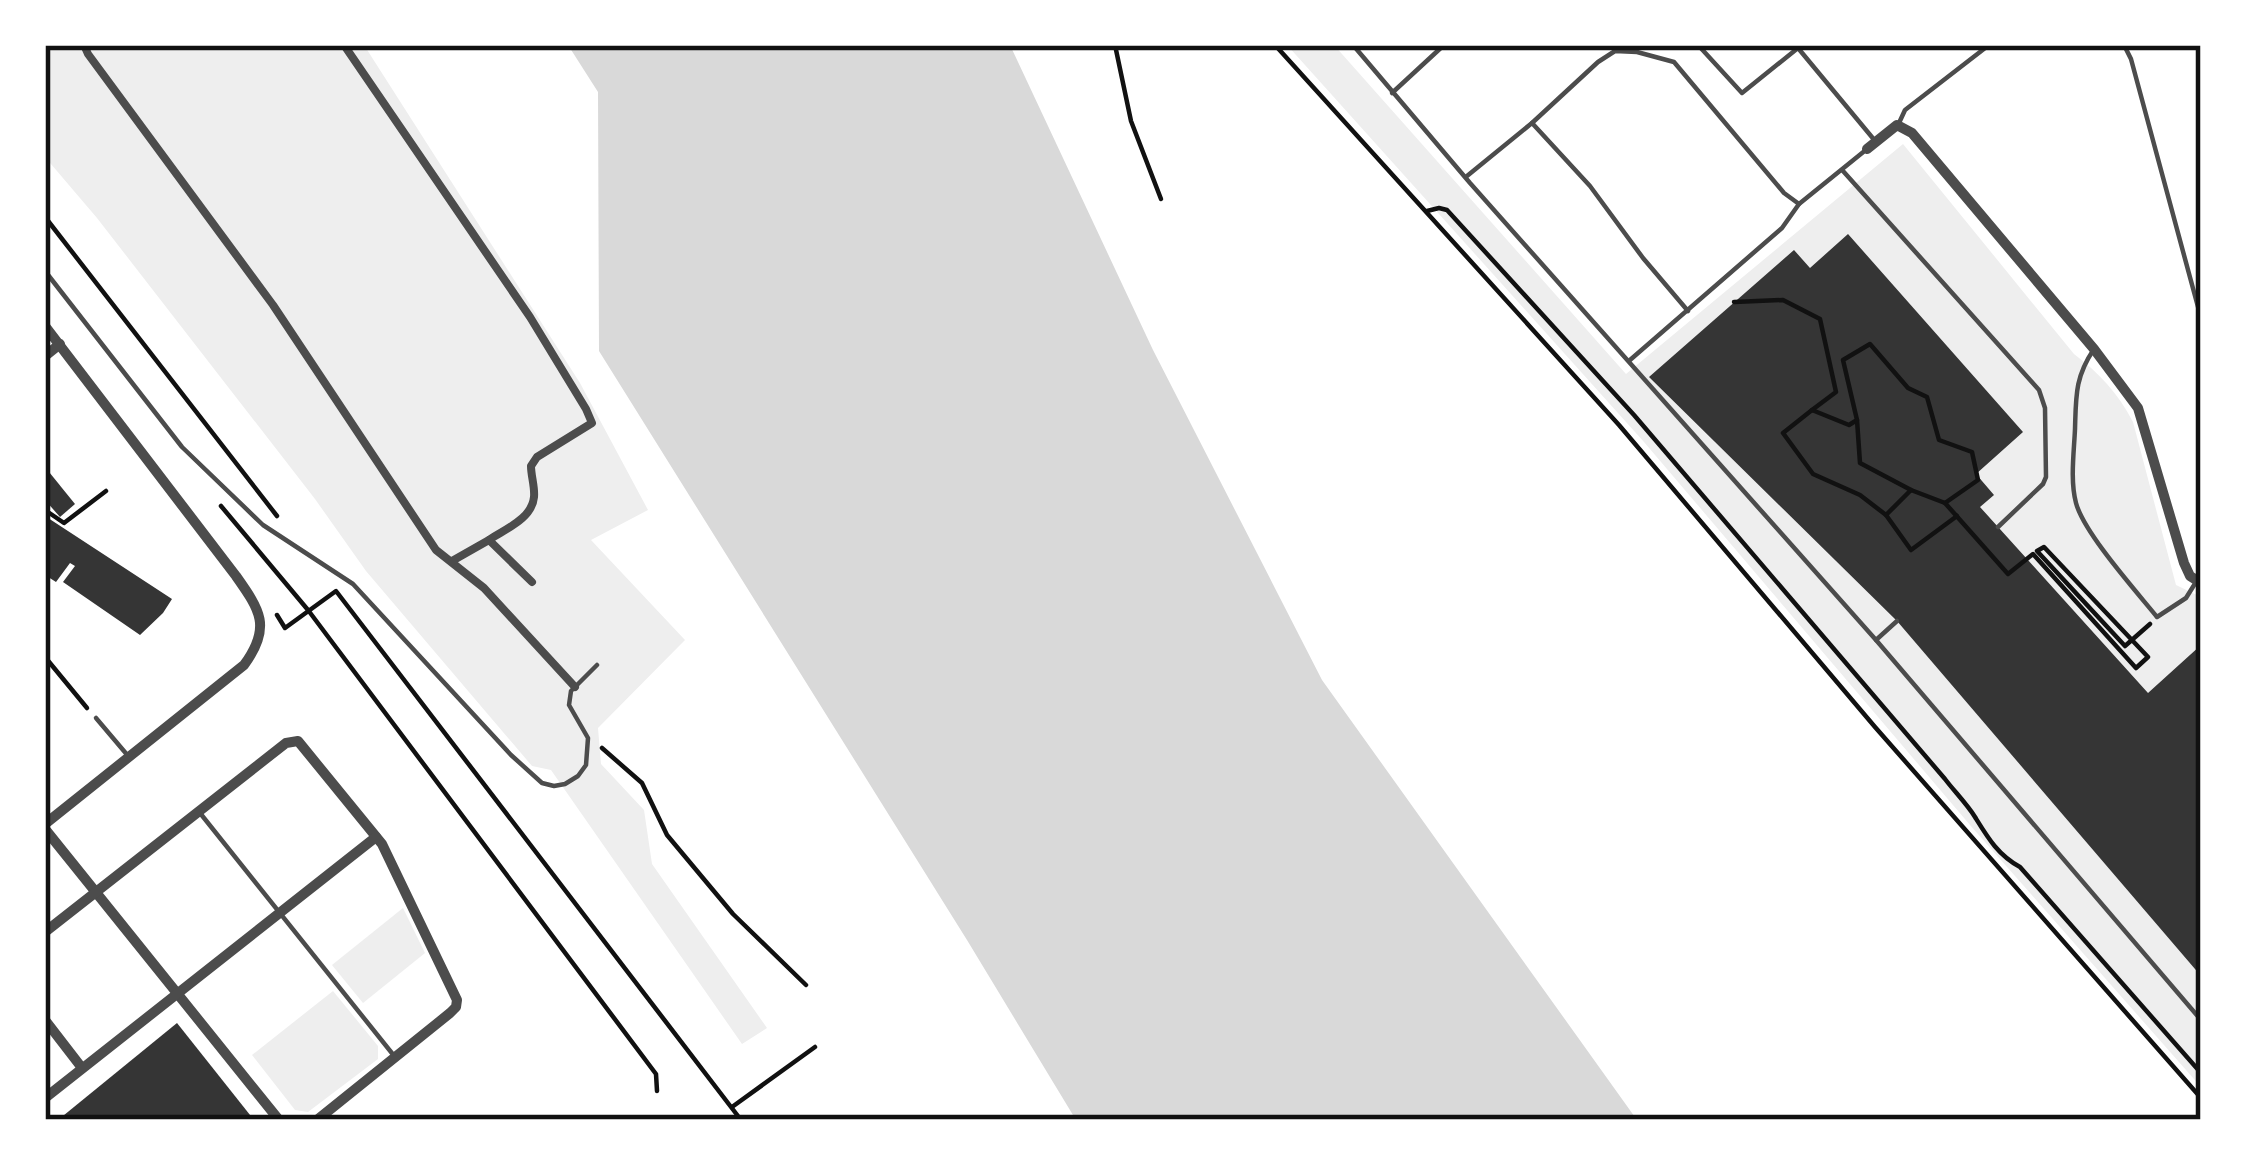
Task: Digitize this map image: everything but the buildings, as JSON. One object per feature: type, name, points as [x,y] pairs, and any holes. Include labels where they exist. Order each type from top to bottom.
[{"type":"street","points":[[84,45],[273,305],[436,550],[484,588],[575,686]]},
{"type":"street","points":[[344,45],[530,317],[592,423],[537,457],[531,466],[535,494],[526,516],[452,561]]},
{"type":"street","points":[[1872,145],[1898,125],[1912,134],[2094,349],[2138,408],[2183,563],[2199,583]]},
{"type":"street","points":[[45,326],[236,576],[261,617],[255,650],[244,665],[45,826],[279,1120]]},
{"type":"street","points":[[45,356],[60,344]]},
{"type":"street","points":[[489,540],[532,582]]},
{"type":"street","points":[[45,932],[286,742],[298,742],[376,837],[457,1000],[450,1013],[316,1120]]},
{"type":"street","points":[[45,1098],[376,837]]},
{"type":"street","points":[[45,1020],[82,1068]]},
{"type":"lane","points":[[1353,45],[1465,178],[1876,640],[2201,1020]]},
{"type":"lane","points":[[1392,93],[1444,45]]},
{"type":"lane","points":[[1628,362],[1782,228],[1799,204],[1872,145],[1798,48],[1742,93],[1698,45]]},
{"type":"lane","points":[[1898,125],[1905,110],[1989,45]]},
{"type":"lane","points":[[2124,45],[2201,318]]},
{"type":"lane","points":[[1465,178],[1614,48],[1674,62],[1784,193],[1799,204]]},
{"type":"lane","points":[[1532,123],[1590,186],[1688,311]]},
{"type":"lane","points":[[1843,171],[2043,398],[2046,477],[1999,526]]},
{"type":"lane","points":[[45,271],[182,448],[262,525],[352,584],[542,782],[566,784],[586,765],[588,738],[569,705],[575,686],[597,665]]},
{"type":"lane","points":[[2094,349],[2079,370],[2075,502],[2098,542],[2157,617],[2199,583]]},
{"type":"lane","points":[[1876,640],[1898,621]]},
{"type":"lane","points":[[96,718],[129,757]]},
{"type":"lane","points":[[199,811],[395,1057]]},
{"type":"path","points":[[1114,45],[1131,121],[1161,199]]},
{"type":"path","points":[[1275,45],[1619,425],[2201,1098]]},
{"type":"path","points":[[1427,211],[1447,210],[1634,415],[1945,779],[1993,845],[2020,867],[2201,1072]]},
{"type":"path","points":[[45,218],[277,516]]},
{"type":"path","points":[[1734,302],[1783,300],[1820,319],[1836,392],[1783,433],[1814,474],[1860,495],[1886,515],[1911,550],[1957,516]]},
{"type":"path","points":[[1946,503],[1978,480],[1972,452],[1940,440],[1927,397],[1908,388],[1870,344],[1843,360],[1857,420],[1860,463],[1946,503],[2008,574],[2033,554],[2136,668],[2148,657],[2044,547],[2037,551],[2126,646],[2157,617]]},
{"type":"path","points":[[181,407],[189,402]]},
{"type":"path","points":[[1812,410],[1849,425],[1857,420]]},
{"type":"path","points":[[1886,515],[1911,490]]},
{"type":"path","points":[[45,510],[64,523],[106,491]]},
{"type":"path","points":[[220,505],[308,610],[656,1074],[657,1091]]},
{"type":"path","points":[[285,628],[336,591],[741,1120]]},
{"type":"path","points":[[45,657],[96,718]]},
{"type":"path","points":[[588,738],[642,782],[668,835],[733,914],[806,986]]},
{"type":"path","points":[[1984,852],[1993,845]]},
{"type":"path","points":[[731,1108],[815,1047]]},
{"type":"shaded area","points":[[45,45],[364,45],[580,383],[648,510],[591,540],[685,640],[598,728],[601,764],[644,810],[652,864],[767,1028],[742,1044],[551,770],[532,766],[366,571],[315,499],[45,157]]},
{"type":"shaded area","points":[[568,45],[1010,45],[1153,350],[1322,680],[1637,1120],[1076,1120],[599,351],[598,92]]},
{"type":"shaded area","points":[[1287,45],[1334,45],[1626,374],[1903,144],[2074,354],[2121,402],[2133,422],[2176,585],[2201,597],[2201,1087],[1644,442]]},
{"type":"shaded area","points":[[403,908],[425,953],[363,1003],[332,965]]},
{"type":"shaded area","points":[[333,991],[378,1046],[378,1059],[308,1112],[295,1110],[252,1055]]}]
